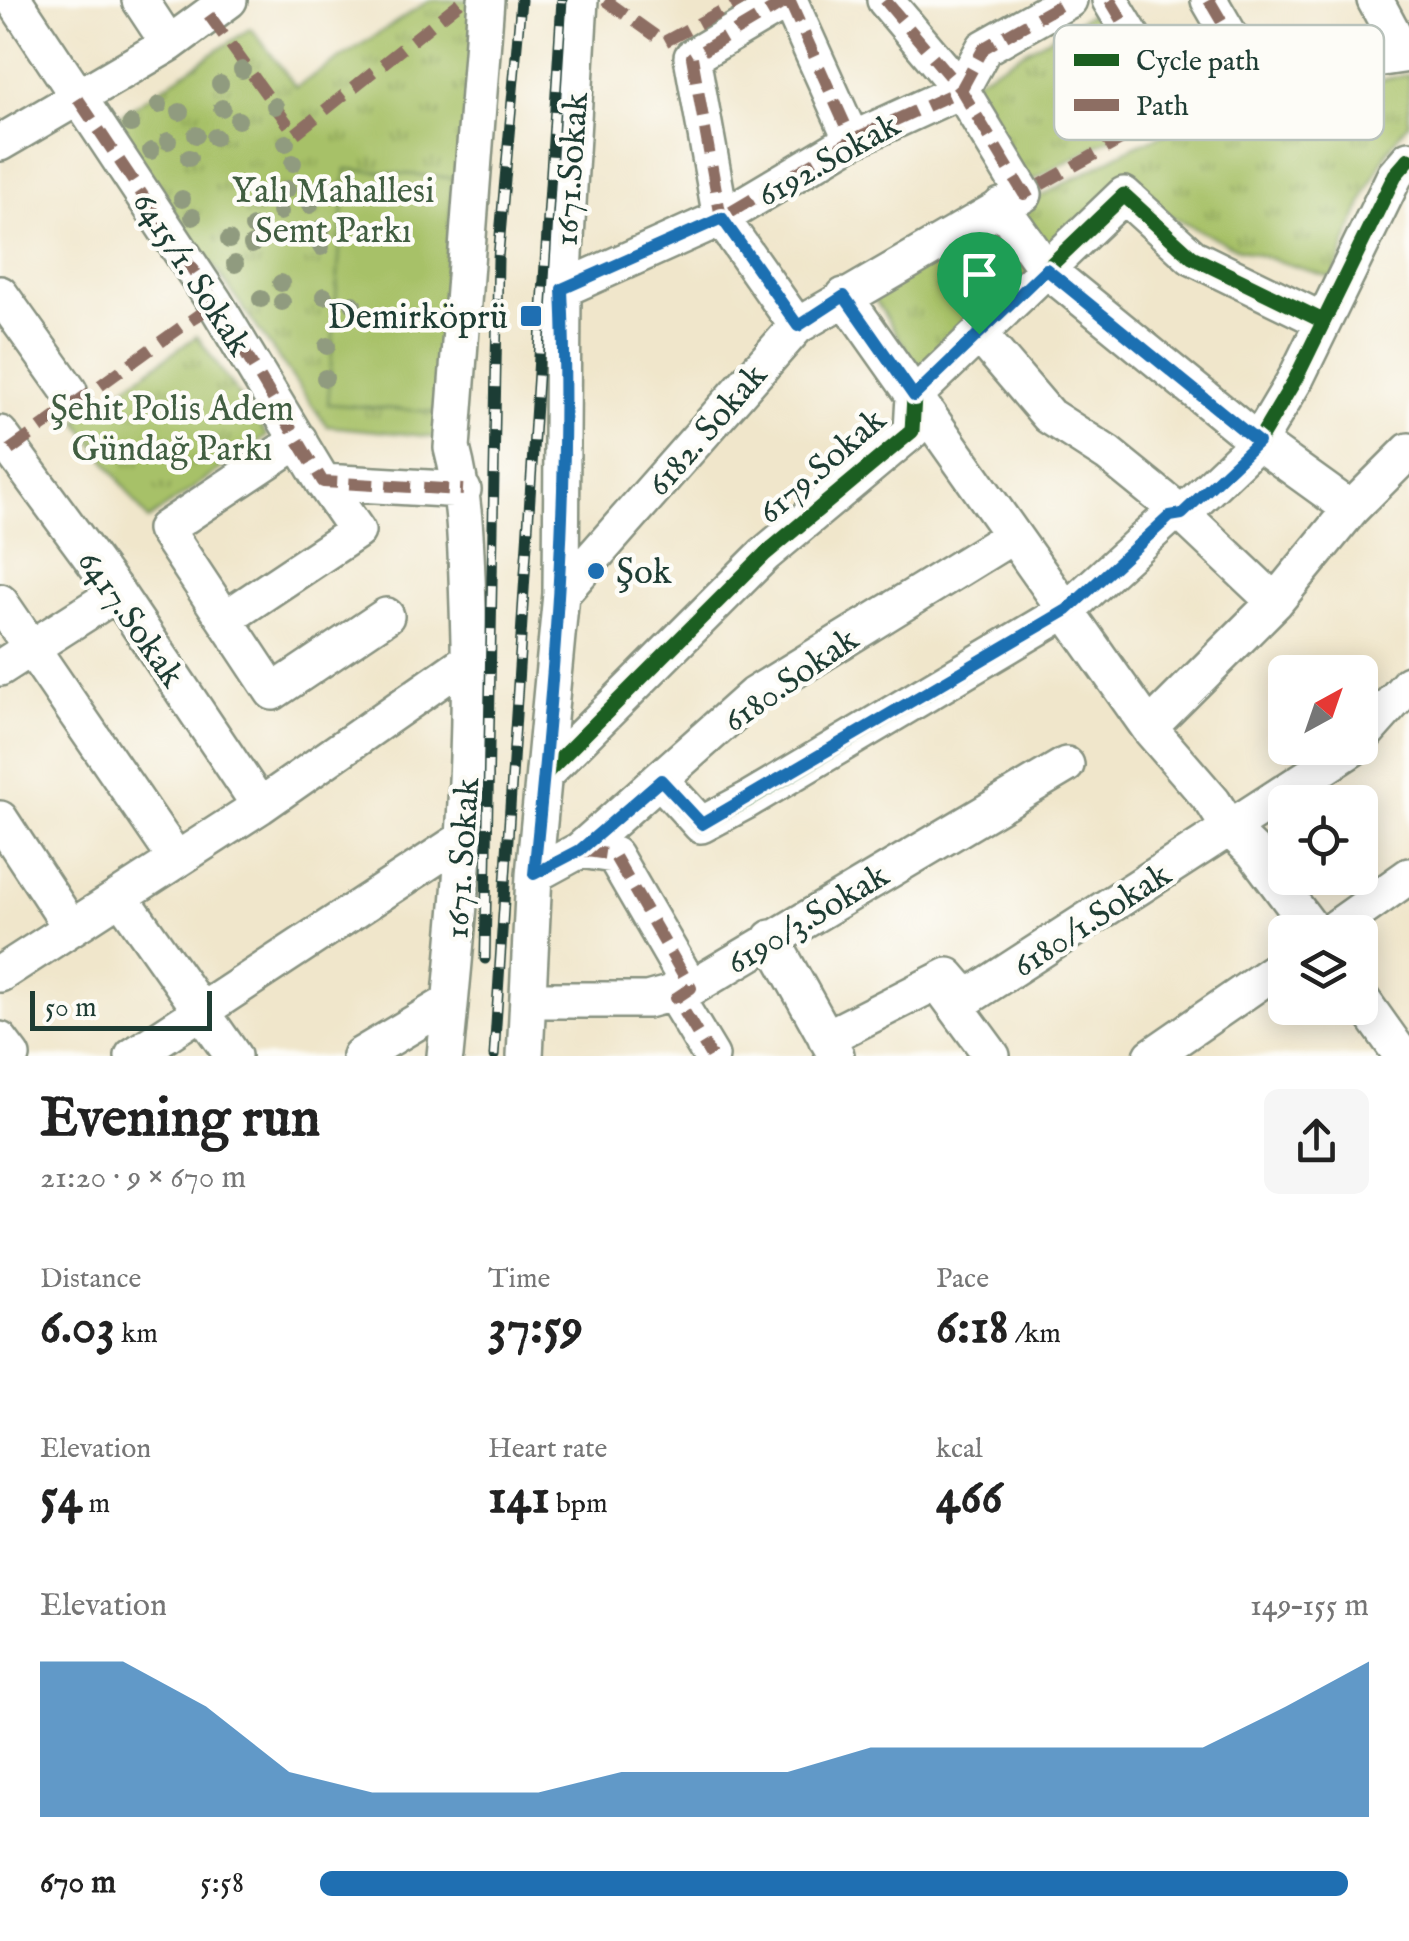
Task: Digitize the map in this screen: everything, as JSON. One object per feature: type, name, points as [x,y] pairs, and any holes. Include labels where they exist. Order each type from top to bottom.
[{"type":"street","name":"6415/1. Sokak","points":[[14,0],[215,303],[356,532],[225,619]]},
{"type":"street","points":[[140,0],[169,44]]},
{"type":"street","points":[[0,143],[169,44],[229,0]]},
{"type":"street","points":[[0,974],[260,806],[470,659],[464,490],[452,448],[486,0]]},
{"type":"street","name":"1671.Sokak","points":[[525,1056],[534,874],[560,594],[565,342],[562,289],[580,0]]},
{"type":"street","points":[[798,326],[722,218],[692,57],[788,0],[852,140]]},
{"type":"street","points":[[885,0],[961,90],[1046,269],[1258,442],[1351,509]]},
{"type":"street","points":[[961,90],[984,48],[1069,0]]},
{"type":"street","points":[[1110,0],[1125,25]]},
{"type":"street","points":[[1209,0],[1224,25]]},
{"type":"street","points":[[1375,0],[1406,54]]},
{"type":"street","name":"6192.Sokak","points":[[562,289],[722,218],[852,140],[961,90]]},
{"type":"street","points":[[661,780],[702,824],[1067,610],[1170,516],[1182,514],[1258,442],[1404,175]]},
{"type":"street","name":"6179.Sokak","points":[[544,775],[766,554],[912,431],[914,396],[1124,194],[1192,257],[1323,321]]},
{"type":"street","name":"6182. Sokak","points":[[560,594],[798,326],[1013,200]]},
{"type":"street","points":[[0,294],[69,391]]},
{"type":"street","points":[[844,296],[1149,728],[1213,802],[1230,829],[1254,852],[1301,915]]},
{"type":"street","points":[[979,334],[1049,416],[1108,454],[1182,514],[1275,602]]},
{"type":"street","name":"6417.Sokak","points":[[0,434],[117,592],[260,806]]},
{"type":"street","points":[[299,440],[164,529],[273,692],[386,616]]},
{"type":"street","points":[[1149,728],[1275,602],[1351,509],[1409,451]]},
{"type":"street","points":[[324,482],[464,490]]},
{"type":"street","name":"6180.Sokak","points":[[534,874],[580,850],[754,695],[1012,536]]},
{"type":"street","points":[[0,668],[117,592]]},
{"type":"street","points":[[0,602],[176,859]]},
{"type":"street","name":"1671. Sokak","points":[[445,1056],[466,837],[470,659]]},
{"type":"street","points":[[1378,719],[1409,684]]},
{"type":"street","name":"6190/3.Sokak","points":[[528,1000],[647,1000],[691,988],[1066,765]]},
{"type":"street","name":"6180/1.Sokak","points":[[937,981],[948,976],[967,998],[1324,765]]},
{"type":"street","points":[[0,818],[70,926]]},
{"type":"street","points":[[133,1056],[466,837]]},
{"type":"street","points":[[580,850],[614,854],[691,988],[676,998],[710,1056]]},
{"type":"street","points":[[1354,915],[1409,876]]},
{"type":"street","points":[[121,897],[234,1056]]},
{"type":"street","points":[[771,938],[831,1047],[937,981],[992,1056]]},
{"type":"street","points":[[1156,1055],[1268,976]]},
{"type":"street","points":[[360,1056],[450,1002]]},
{"type":"street","points":[[1378,1022],[1402,1056]]},
{"type":"street","points":[[0,1040],[12,1056]]},
{"type":"green space","name":"Yalı Mahallesi Semt Parkı","points":[[430,0],[477,0],[444,438],[327,426],[111,122],[251,28],[296,87]]},
{"type":"green space","points":[[1105,6],[1116,25],[1072,25]]},
{"type":"green space","points":[[1054,35],[1054,140],[1107,140],[1027,183],[968,84]]},
{"type":"green space","points":[[1409,74],[1409,123],[1374,176],[1333,278],[1238,249],[1149,206],[1121,205],[922,373],[871,294],[991,223],[1150,140],[1384,140],[1384,79]]},
{"type":"green space","points":[[346,169],[453,178],[435,412],[328,404]]},
{"type":"green space","name":"Şehit Polis Adem Gündağ Parkı","points":[[197,336],[267,436],[148,520],[77,421]]},
{"type":"railway","points":[[485,959],[498,258],[521,0]]},
{"type":"railway","points":[[494,1056],[562,0]]},
{"type":"marked path","points":[[209,15],[295,134],[463,0]]},
{"type":"marked path","points":[[605,0],[664,42],[742,0]]},
{"type":"marked path","points":[[788,0],[692,57],[721,218],[797,326]]},
{"type":"marked path","points":[[789,0],[852,140]]},
{"type":"marked path","points":[[885,0],[961,90],[1024,194],[1121,140]]},
{"type":"marked path","points":[[563,289],[721,218],[852,140],[961,90],[984,48],[1069,0]]},
{"type":"marked path","points":[[1110,0],[1125,25]]},
{"type":"marked path","points":[[1209,0],[1224,25]]},
{"type":"marked path","points":[[78,99],[215,303],[323,482],[463,490]]},
{"type":"marked path","points":[[10,450],[215,303]]},
{"type":"marked path","points":[[580,850],[614,855],[691,988],[676,998],[711,1056]]},
{"type":"cycle path","points":[[661,781],[701,825],[1067,610],[1170,516],[1182,514],[1258,442],[1296,378],[1395,175],[1409,159]]},
{"type":"cycle path","points":[[544,775],[765,554],[912,431],[914,396],[1124,195],[1192,257],[1323,321]]},
{"type":"place","name":"Demirköprü","points":[[531,316]]},
{"type":"place","name":"Şok","points":[[596,571]]},
{"type":"route","points":[[722,218],[798,326],[844,296],[914,396],[979,334],[1046,269],[1258,442],[1182,514],[1170,516],[1067,610],[853,738],[702,824],[661,780],[580,850],[534,874],[560,594],[565,342],[562,289],[722,218]]}]
